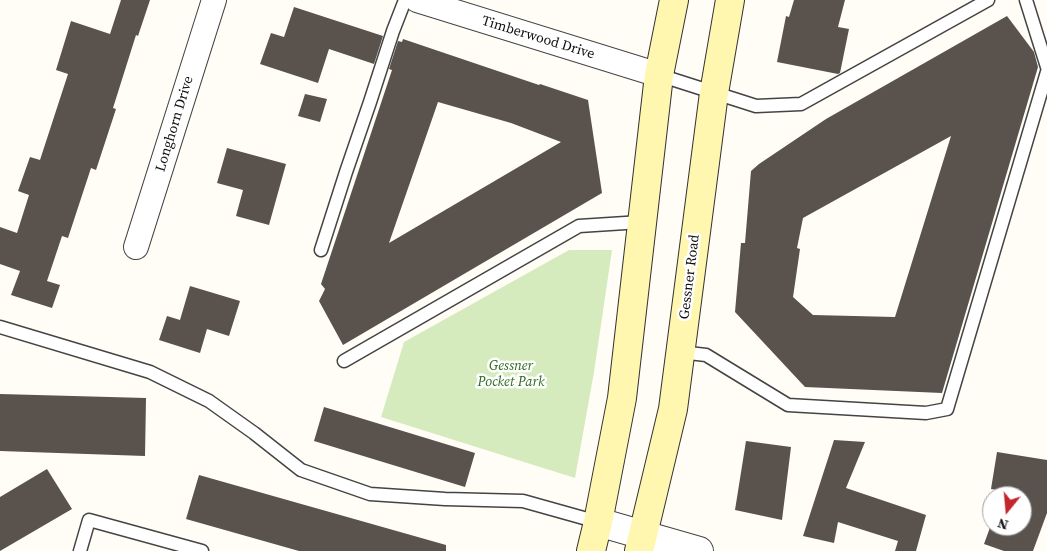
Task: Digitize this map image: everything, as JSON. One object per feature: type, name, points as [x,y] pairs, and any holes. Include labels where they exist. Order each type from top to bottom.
[{"type":"main road","points":[[591,551],[622,398],[659,75],[674,0]]},
{"type":"main road","name":"Gessner Road","points":[[642,543],[673,409],[714,93],[730,0]]},
{"type":"street","name":"Longhorn Drive","points":[[136,247],[214,0]]},
{"type":"street","name":"Timberwood Drive","points":[[417,0],[659,75]]},
{"type":"street","points":[[598,522],[642,543],[699,551]]},
{"type":"lane","points":[[321,250],[393,31],[405,0]]},
{"type":"lane","points":[[659,75],[756,106],[802,104],[988,0]]},
{"type":"lane","points":[[1026,0],[1047,67]]},
{"type":"lane","points":[[680,352],[706,355],[788,405],[926,413],[947,409],[1047,72]]},
{"type":"lane","points":[[344,361],[579,226],[641,222]]},
{"type":"lane","points":[[0,327],[150,372],[209,400],[301,470],[370,494],[445,499],[523,501],[598,522]]},
{"type":"lane","points":[[80,551],[89,520],[202,551]]},
{"type":"green space","name":"Gessner Pocket Park","points":[[569,250],[612,250],[594,372],[575,478],[381,417],[404,342]]},
{"type":"building","points":[[121,0],[150,0],[138,36],[136,35],[113,108],[116,109],[96,170],[91,168],[68,238],[62,236],[47,281],[60,285],[52,308],[11,295],[20,271],[0,264],[0,227],[17,233],[29,195],[18,191],[30,157],[40,160],[68,74],[56,70],[71,21],[110,34]]},
{"type":"building","points":[[794,0],[845,0],[838,27],[849,29],[840,73],[777,62],[786,16],[789,17]]},
{"type":"building","points":[[294,7],[383,36],[374,64],[329,49],[318,83],[260,64],[271,33],[284,37]]},
{"type":"building","points":[[1007,16],[1034,52],[1038,67],[942,393],[805,387],[735,312],[741,243],[745,243],[751,171],[826,119]],"holes":[[[951,136],[895,317],[813,315],[793,297],[800,249],[797,248],[803,218]]]},
{"type":"building","points":[[403,39],[588,100],[602,193],[343,345],[319,301],[325,289],[321,284],[392,70],[389,69],[398,41],[402,42]],"holes":[[[438,102],[511,123],[561,142],[389,243]]]},
{"type":"building","points":[[305,94],[327,99],[320,122],[298,116]]},
{"type":"building","points":[[227,148],[286,164],[269,225],[236,216],[243,190],[217,183]]},
{"type":"building","points":[[190,286],[240,301],[229,336],[207,329],[200,353],[159,340],[167,316],[180,320]]},
{"type":"building","points":[[0,394],[146,398],[145,456],[0,451]]},
{"type":"building","points":[[324,407],[475,453],[465,487],[314,441]]},
{"type":"building","points":[[834,440],[865,442],[846,488],[926,515],[916,551],[895,551],[898,541],[838,522],[834,543],[803,536]]},
{"type":"building","points":[[746,441],[791,447],[782,520],[735,510]]},
{"type":"building","points":[[997,452],[1047,460],[1047,513],[1033,551],[1004,551],[984,544],[987,536],[1032,536],[1032,486],[991,486]]},
{"type":"building","points":[[47,469],[72,509],[0,551],[0,497]]},
{"type":"building","points":[[199,475],[446,545],[446,551],[299,551],[186,519]]}]
